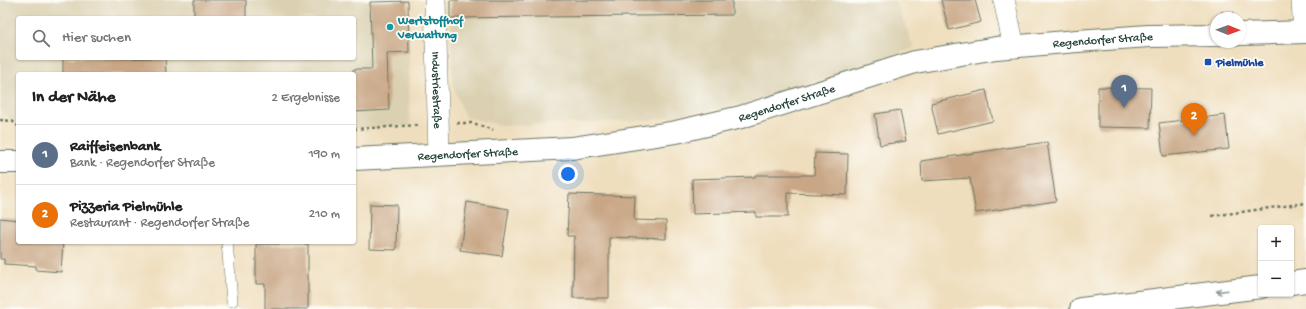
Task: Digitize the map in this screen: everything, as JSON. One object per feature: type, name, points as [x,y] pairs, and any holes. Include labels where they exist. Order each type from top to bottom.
[{"type":"main road","points":[[1246,34],[1305,32]]},
{"type":"main road","name":"Regendorfer Straße","points":[[356,159],[572,148],[676,132],[741,117],[915,62],[1014,47],[1077,40],[1210,34]]},
{"type":"main road","points":[[0,162],[16,162]]},
{"type":"main road","points":[[1294,283],[1306,281]]},
{"type":"main road","points":[[1081,309],[1258,287]]},
{"type":"street","name":"Industriestraße","points":[[434,0],[439,155]]},
{"type":"street","points":[[1004,0],[1014,47]]},
{"type":"street","points":[[1302,0],[1305,32]]},
{"type":"lane","points":[[227,244],[232,301]]},
{"type":"path","points":[[0,120],[12,121],[16,124]]},
{"type":"path","points":[[356,129],[473,123],[493,130]]},
{"type":"path","points":[[1212,216],[1306,203]]},
{"type":"shaded area","points":[[0,0],[408,0],[410,126],[356,128],[356,72],[16,72],[16,122],[5,114],[0,115]]},
{"type":"shaded area","points":[[450,0],[895,0],[914,48],[743,104],[651,120],[504,126],[465,117],[453,86]]},
{"type":"building","points":[[194,0],[246,0],[246,16],[194,16]]},
{"type":"building","points":[[450,0],[732,0],[732,15],[450,18]]},
{"type":"building","points":[[941,0],[975,0],[981,22],[949,30]]},
{"type":"building","points":[[408,1],[409,52],[387,53],[389,110],[356,112],[356,72],[354,72],[354,69],[372,69],[370,2]]},
{"type":"building","points":[[63,60],[165,60],[166,72],[63,72]]},
{"type":"building","points":[[1098,87],[1151,88],[1150,128],[1098,127]]},
{"type":"building","points":[[986,90],[993,121],[938,134],[931,103]]},
{"type":"building","points":[[900,110],[906,141],[880,145],[875,114]]},
{"type":"building","points":[[1225,115],[1229,149],[1163,156],[1159,123]]},
{"type":"building","points":[[1047,142],[1056,201],[976,213],[970,178],[922,181],[921,161]]},
{"type":"building","points":[[815,153],[848,154],[847,195],[788,193],[788,217],[756,217],[756,212],[693,214],[692,179],[755,177],[755,175],[814,175]]},
{"type":"building","points":[[569,194],[635,196],[634,220],[666,221],[666,239],[609,237],[609,298],[573,298],[574,236],[567,236]]},
{"type":"building","points":[[467,202],[509,209],[502,256],[460,250]]},
{"type":"building","points":[[370,204],[397,205],[396,250],[369,249]]},
{"type":"building","points":[[0,218],[16,220],[16,244],[63,244],[61,272],[36,270],[36,266],[4,264],[4,259],[0,259]]},
{"type":"building","points":[[256,244],[308,244],[308,309],[265,309],[265,284],[256,284]]},
{"type":"place","name":"Wertstoffhof Verwaltung","points":[[390,27]]},
{"type":"place","name":"Pielmühle","points":[[1208,62]]},
{"type":"place","name":"Raiffeisenbank","points":[[1124,108]]},
{"type":"place","name":"Pizzeria Pielmühle","points":[[1194,136]]}]
